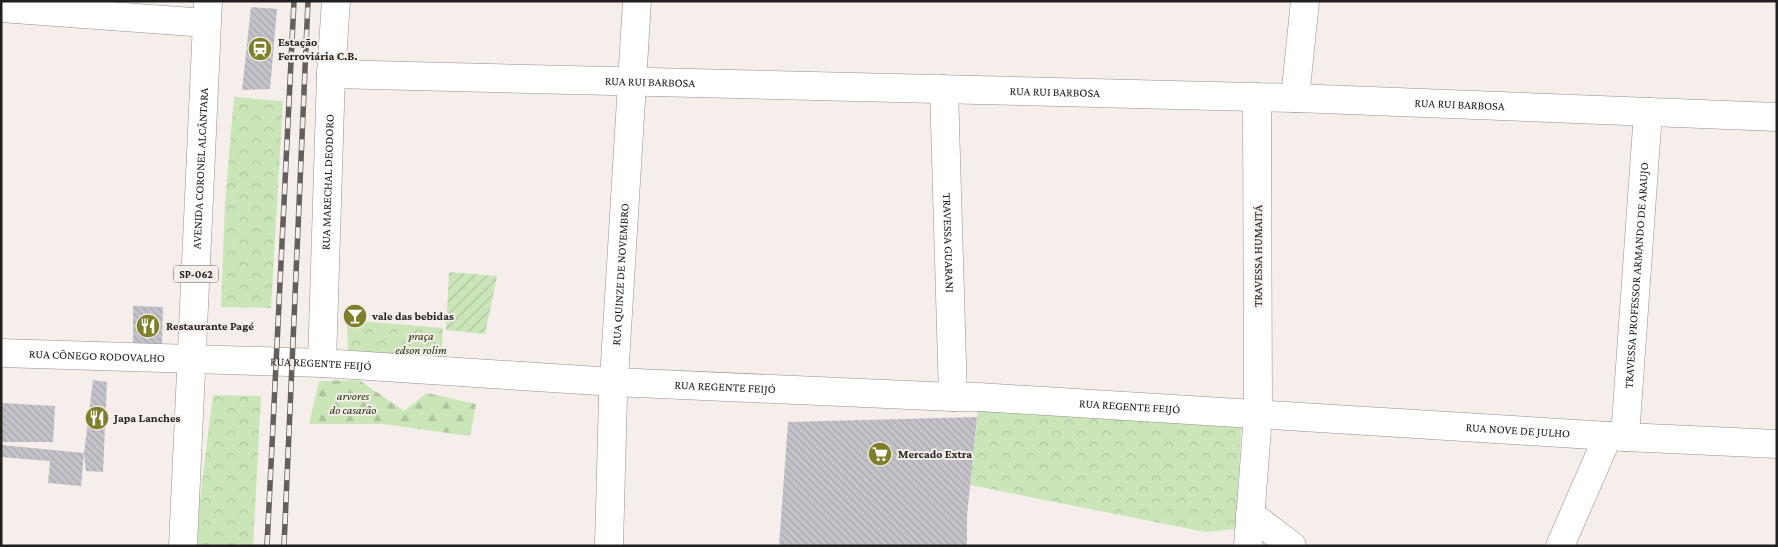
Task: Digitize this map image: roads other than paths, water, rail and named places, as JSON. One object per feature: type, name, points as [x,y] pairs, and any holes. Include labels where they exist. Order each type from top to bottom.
[{"type":"street","name":"RUA MARECHAL DEODORO","points":[[322,363],[336,1]]},
{"type":"street","name":"RUA QUINZE DE NOVEMBRO","points":[[609,546],[614,382],[637,1]]},
{"type":"street","points":[[1295,98],[1305,1]]},
{"type":"street","points":[[1,8],[207,12]]},
{"type":"street","name":"AVENIDA CORONEL ALCÂNTARA","points":[[184,546],[207,12]]},
{"type":"street","name":"RUA RUI BARBOSA","points":[[332,74],[1295,98],[1777,117]]},
{"type":"street","name":"TRAVESSA GUARANI","points":[[944,89],[953,397]]},
{"type":"street","name":"TRAVESSA HUMAITÁ","points":[[1248,546],[1258,415],[1257,97]]},
{"type":"street","name":"TRAVESSA PROFESSOR ARMANDO DE ARAUJO","points":[[1560,546],[1616,437],[1648,112]]},
{"type":"street","name":"RUA CÔNEGO RODOVALHO","points":[[1,352],[193,359]]},
{"type":"street","name":"RUA REGENTE FEIJÓ","points":[[193,359],[322,363],[614,382],[979,397],[1258,415]]},
{"type":"street","name":"RUA NOVE DE JULHO","points":[[1258,415],[1616,437],[1777,444]]},
{"type":"street","points":[[1250,514],[1292,546]]},
{"type":"railway","points":[[267,546],[294,1]]},
{"type":"railway","points":[[284,546],[308,1]]},
{"type":"place","name":"Estação Ferroviária C.B.","points":[[260,49]]},
{"type":"place","name":"vale das bebidas","points":[[355,316]]},
{"type":"place","name":"Restaurante Pagé","points":[[148,326]]},
{"type":"place","name":"Japa Lanches","points":[[97,418]]},
{"type":"place","name":"Mercado Extra","points":[[880,454]]},
{"type":"park label","name":"praça edson rolim","points":[[421,343]]},
{"type":"park label","name":"arvores do casarão","points":[[353,403]]}]
